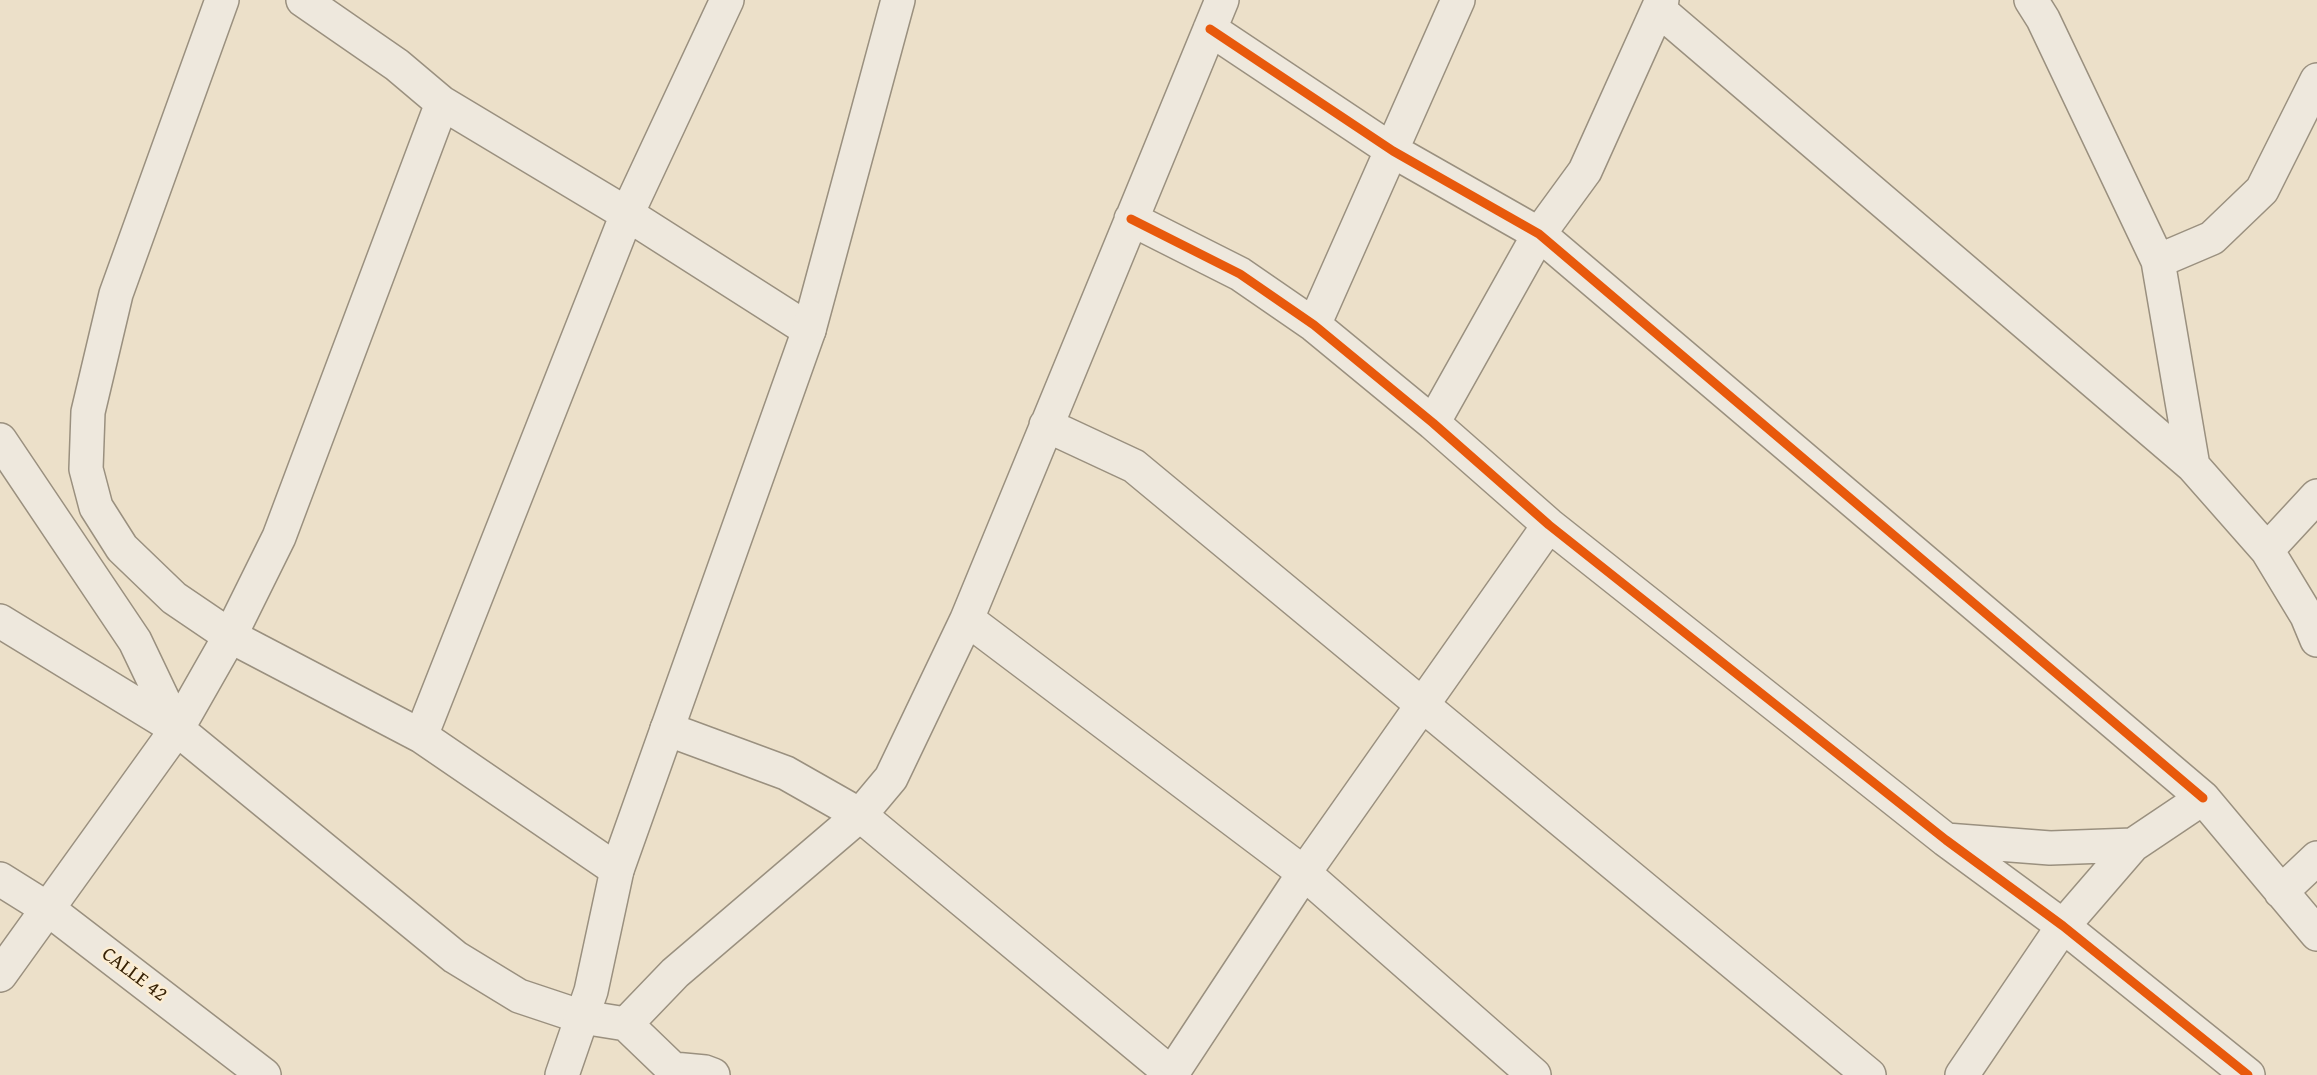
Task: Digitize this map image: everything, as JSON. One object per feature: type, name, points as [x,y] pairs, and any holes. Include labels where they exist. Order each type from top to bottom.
[{"type":"street","points":[[222,0],[116,294],[88,412],[86,469],[96,507],[122,548],[174,598],[230,636],[420,736],[617,870]]},
{"type":"street","points":[[303,0],[397,65],[442,102],[627,214],[808,330]]},
{"type":"street","points":[[420,736],[627,214],[727,0]]},
{"type":"street","points":[[562,1075],[591,991],[617,870],[808,330],[898,0]]},
{"type":"street","points":[[1314,325],[1458,0]]},
{"type":"street","points":[[2015,0],[2042,6],[2158,261],[2193,466]]},
{"type":"street","points":[[1433,423],[1539,234],[1585,171],[1660,5],[2193,466],[2267,550],[2307,616],[2317,640]]},
{"type":"street","points":[[626,1024],[675,973],[860,815],[891,778],[967,619],[1216,15],[1393,151],[1539,234],[2204,798],[2317,934]]},
{"type":"street","points":[[2158,261],[2212,238],[2262,190],[2317,80]]},
{"type":"street","points":[[0,975],[177,729],[230,636],[279,537],[442,102]]},
{"type":"street","points":[[1131,219],[1240,274],[1314,325],[1433,423],[1549,525],[1946,840],[2063,926],[2248,1075]]},
{"type":"street","points":[[1046,425],[1134,466],[1869,1075]]},
{"type":"street","points":[[0,440],[135,641],[177,729]]},
{"type":"street","points":[[2267,550],[2317,496]]},
{"type":"street","points":[[667,729],[786,773],[860,815],[1172,1075],[1304,873],[1549,525]]},
{"type":"street","points":[[967,619],[1304,873],[1534,1075]]},
{"type":"street","points":[[0,621],[177,729],[455,957],[519,996],[582,1017],[626,1024],[676,1072],[705,1072],[713,1075]]},
{"type":"street","points":[[1962,1075],[2063,926],[2133,845],[2204,798]]},
{"type":"street","points":[[1946,840],[2050,848],[2133,845]]},
{"type":"street","points":[[2281,892],[2317,858]]},
{"type":"street","name":"CALLE 42","points":[[0,879],[48,909],[264,1075]]},
{"type":"cycle path","points":[[1210,29],[1393,151],[1539,234],[2203,798]]},
{"type":"cycle path","points":[[1131,219],[1240,274],[1314,325],[1433,423],[1549,525],[1946,840],[2063,926],[2248,1075]]}]
